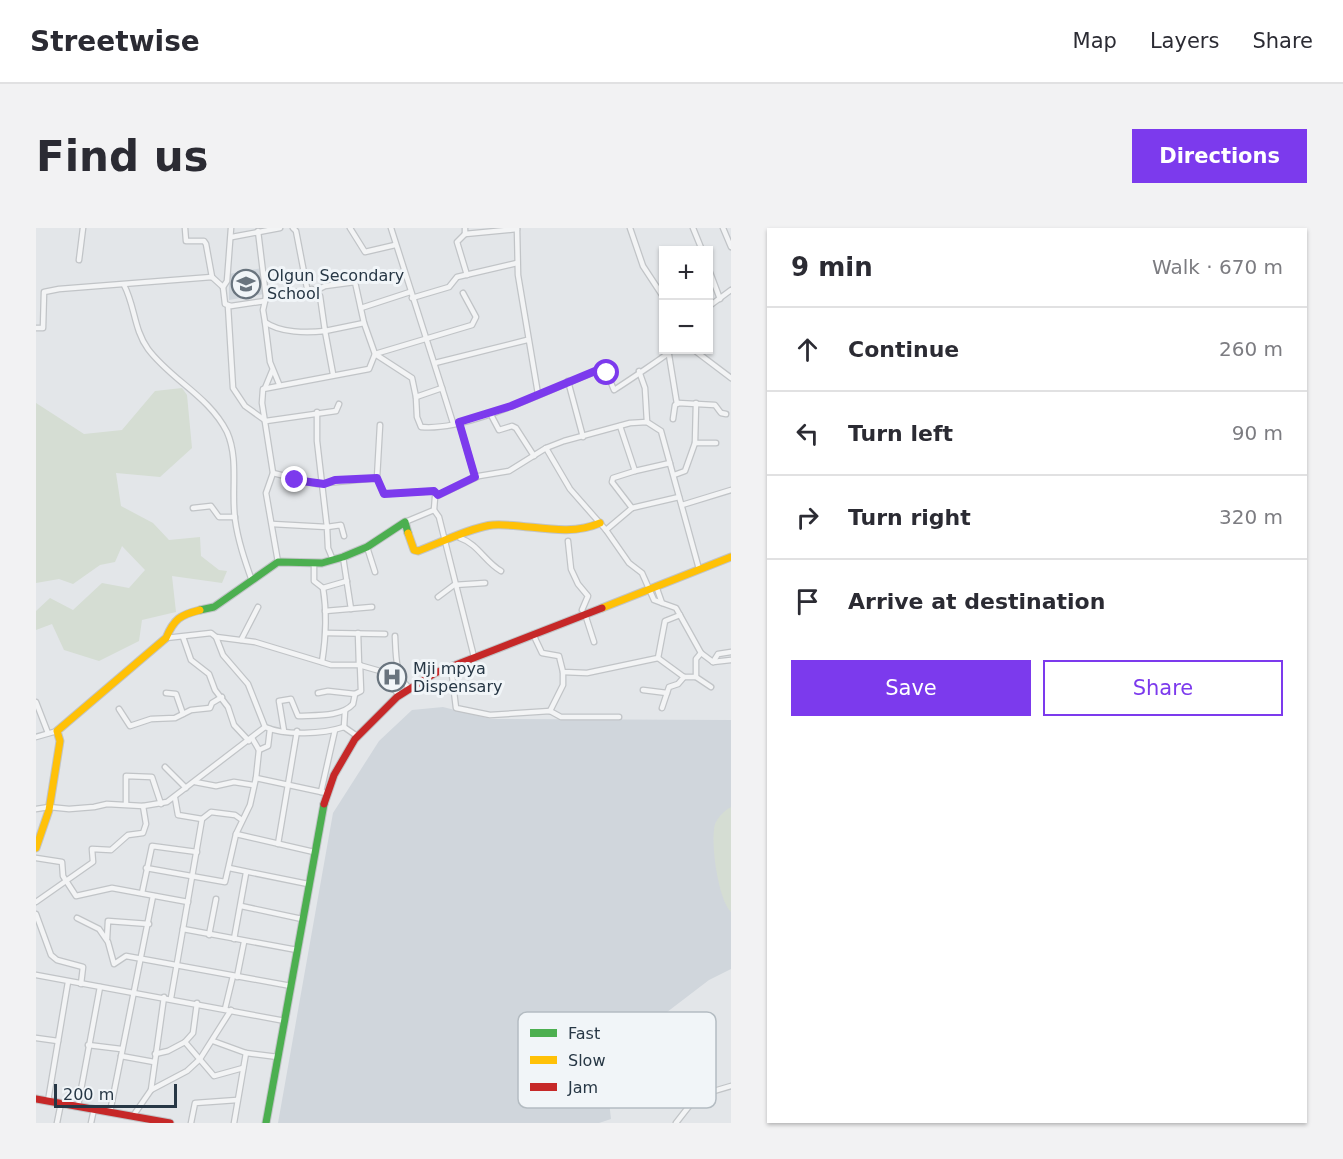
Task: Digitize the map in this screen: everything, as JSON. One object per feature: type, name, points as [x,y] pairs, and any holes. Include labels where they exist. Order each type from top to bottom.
[{"type":"street","points":[[79,260],[83,228]]},
{"type":"street","points":[[186,228],[186,241],[204,241],[206,244],[212,277],[223,287]]},
{"type":"street","points":[[231,228],[227,281],[223,287],[225,304],[228,306],[233,388],[245,406],[266,421],[336,411],[339,404]]},
{"type":"street","points":[[240,228],[245,234]]},
{"type":"street","points":[[232,237],[279,228]]},
{"type":"street","points":[[292,228],[296,231],[307,288]]},
{"type":"street","points":[[350,228],[365,252],[395,244]]},
{"type":"street","points":[[391,228],[442,388],[475,477]]},
{"type":"street","points":[[630,228],[643,266],[659,292]]},
{"type":"street","points":[[693,228],[700,246]]},
{"type":"street","points":[[723,228],[731,247]]},
{"type":"street","points":[[467,275],[457,242],[465,231],[517,229],[517,263],[527,340],[538,393]]},
{"type":"street","points":[[258,231],[265,322],[272,371],[279,384]]},
{"type":"street","points":[[361,308],[449,287],[457,278],[517,263]]},
{"type":"street","points":[[36,328],[43,328],[44,292],[73,287],[212,277]]},
{"type":"street","points":[[713,280],[720,299]]},
{"type":"street","points":[[315,291],[325,286],[355,282],[364,323],[375,354],[412,378],[417,417],[421,427],[456,422],[490,413],[568,381],[604,370],[614,390],[639,371],[669,355],[676,404],[673,419]]},
{"type":"street","points":[[124,285],[133,301],[138,329],[147,348],[163,366],[202,398],[227,433],[235,474],[235,517],[252,582]]},
{"type":"street","points":[[228,306],[307,288],[315,291],[320,296],[333,374]]},
{"type":"street","points":[[713,304],[731,290]]},
{"type":"street","points":[[265,388],[369,369],[375,354],[475,322],[476,317],[462,293]]},
{"type":"street","points":[[265,322],[275,329],[291,329],[306,333],[364,323]]},
{"type":"street","points":[[435,363],[527,340]]},
{"type":"street","points":[[699,354],[731,378]]},
{"type":"street","points":[[272,371],[262,404],[273,473],[266,493],[278,562]]},
{"type":"street","points":[[639,371],[645,388],[647,422]]},
{"type":"street","points":[[568,381],[583,436]]},
{"type":"street","points":[[416,397],[442,388]]},
{"type":"street","points":[[674,475],[685,471],[695,443],[696,403]]},
{"type":"street","points":[[676,404],[715,405],[721,413],[726,414]]},
{"type":"street","points":[[317,412],[317,441],[324,484],[328,548],[333,560]]},
{"type":"street","points":[[490,413],[499,430],[512,426],[516,428],[534,456]]},
{"type":"street","points":[[474,657],[454,585],[439,518],[434,510],[434,502],[438,495],[475,477],[508,471],[546,448],[620,426],[647,422],[661,431],[699,569]]},
{"type":"street","points":[[380,425],[377,478],[384,494],[434,491],[438,495]]},
{"type":"street","points":[[620,426],[635,471]]},
{"type":"street","points":[[695,443],[717,443]]},
{"type":"street","points":[[546,448],[563,480],[652,587],[654,600],[676,608],[701,653],[713,662],[731,660]]},
{"type":"street","points":[[632,508],[612,482],[613,478],[670,463]]},
{"type":"street","points":[[273,473],[293,480],[324,484],[335,480],[377,478]]},
{"type":"street","points":[[682,505],[731,490]]},
{"type":"street","points":[[606,530],[632,508],[679,497]]},
{"type":"street","points":[[193,508],[211,506],[219,517],[235,517]]},
{"type":"street","points":[[36,737],[57,731],[80,715],[104,690],[166,638],[172,623],[186,614],[214,607],[278,562],[314,563],[343,557],[367,547],[405,522],[434,510]]},
{"type":"street","points":[[405,522],[414,550],[418,551],[444,544],[460,538],[467,532],[492,525],[537,530],[588,528],[600,523]]},
{"type":"street","points":[[272,524],[327,527],[341,525],[344,536]]},
{"type":"street","points":[[460,538],[476,547],[492,566],[501,571]]},
{"type":"street","points":[[568,541],[571,569],[578,584],[588,596],[582,610],[596,610]]},
{"type":"street","points":[[367,547],[375,572]]},
{"type":"street","points":[[343,557],[351,609]]},
{"type":"street","points":[[324,792],[357,736],[373,716],[408,687],[533,633],[731,557]]},
{"type":"street","points":[[314,563],[314,581],[323,588],[325,611],[326,633],[322,662]]},
{"type":"street","points":[[323,588],[347,581]]},
{"type":"street","points":[[438,597],[454,585],[485,583]]},
{"type":"street","points":[[242,640],[258,607]]},
{"type":"street","points":[[325,611],[372,607]]},
{"type":"street","points":[[585,614],[594,642]]},
{"type":"street","points":[[658,658],[665,621],[680,615]]},
{"type":"street","points":[[166,638],[212,633],[224,655],[248,684],[267,728],[268,746],[259,750]]},
{"type":"street","points":[[326,633],[385,634]]},
{"type":"street","points":[[318,693],[328,691],[356,694],[361,691],[358,633]]},
{"type":"street","points":[[533,633],[542,653],[559,656],[563,672],[562,686],[550,711]]},
{"type":"street","points":[[396,636],[396,664],[402,680],[408,687]]},
{"type":"street","points":[[146,868],[223,883],[229,868],[236,834],[250,805],[256,778],[259,750],[234,725],[209,674],[191,660],[183,637]]},
{"type":"street","points":[[216,638],[242,640],[322,662],[360,665],[380,671],[398,694]]},
{"type":"street","points":[[713,662],[718,654],[731,652]]},
{"type":"street","points":[[696,677],[696,658],[701,653]]},
{"type":"street","points":[[563,672],[587,672],[658,658],[684,677],[696,677],[711,687]]},
{"type":"street","points":[[450,667],[456,708],[490,715],[550,711],[561,717],[619,717]]},
{"type":"street","points":[[662,708],[669,687],[678,684],[684,677]]},
{"type":"street","points":[[643,690],[667,693]]},
{"type":"street","points":[[166,693],[176,694],[183,714]]},
{"type":"street","points":[[284,731],[281,700],[292,701],[298,716],[345,711],[353,704],[356,694]]},
{"type":"street","points":[[119,709],[130,726],[151,719],[175,718],[191,710],[210,708],[212,702],[222,697]]},
{"type":"street","points":[[36,702],[48,733]]},
{"type":"street","points":[[344,726],[345,711]]},
{"type":"street","points":[[344,726],[357,736]]},
{"type":"street","points":[[36,809],[49,807],[69,809],[126,803],[143,806],[161,804],[175,798],[211,766],[267,728],[297,731],[334,730],[344,726]]},
{"type":"street","points":[[266,1123],[334,730]]},
{"type":"street","points":[[37,846],[49,807],[60,741],[57,731]]},
{"type":"street","points":[[278,844],[297,731]]},
{"type":"street","points":[[165,767],[186,788]]},
{"type":"street","points":[[126,803],[126,776],[141,775],[152,777],[161,804]]},
{"type":"street","points":[[256,778],[324,792]]},
{"type":"street","points":[[195,782],[216,786],[234,782],[253,785]]},
{"type":"street","points":[[175,798],[178,815],[202,819]]},
{"type":"street","points":[[36,902],[93,862],[92,849],[111,850],[128,835],[142,833],[146,824],[143,806]]},
{"type":"street","points":[[171,998],[202,819],[211,812],[235,815],[242,820]]},
{"type":"street","points":[[236,834],[314,852]]},
{"type":"street","points":[[142,893],[152,846],[197,852]]},
{"type":"street","points":[[36,858],[62,862],[66,880],[76,896],[112,888],[188,902]]},
{"type":"street","points":[[229,868],[308,884]]},
{"type":"street","points":[[234,939],[246,873]]},
{"type":"street","points":[[110,1113],[132,992],[142,959],[153,896]]},
{"type":"street","points":[[209,935],[216,900]]},
{"type":"street","points":[[241,906],[302,919]]},
{"type":"street","points":[[36,914],[51,955],[57,960],[83,966],[81,984]]},
{"type":"street","points":[[77,918],[99,929],[108,942]]},
{"type":"street","points":[[149,924],[108,921],[108,942],[114,964],[121,962],[126,956],[291,986]]},
{"type":"street","points":[[183,929],[297,950]]},
{"type":"street","points":[[133,1116],[151,1090],[187,1071],[200,1059],[213,1041],[228,1010],[244,942]]},
{"type":"street","points":[[36,975],[171,998],[285,1021]]},
{"type":"street","points":[[48,1101],[68,982]]},
{"type":"street","points":[[78,1106],[100,987]]},
{"type":"street","points":[[151,1090],[164,998]]},
{"type":"street","points":[[155,1054],[168,1052],[180,1042],[185,1042],[193,1033],[197,1003]]},
{"type":"street","points":[[36,1038],[58,1041]]},
{"type":"street","points":[[213,1041],[246,1053],[278,1057]]},
{"type":"street","points":[[185,1042],[214,1076],[243,1068]]},
{"type":"street","points":[[88,1045],[121,1049]]},
{"type":"street","points":[[234,1123],[246,1053]]},
{"type":"street","points":[[120,1056],[154,1062]]},
{"type":"street","points":[[716,1090],[731,1086]]},
{"type":"street","points":[[36,1099],[170,1123]]},
{"type":"street","points":[[191,1123],[195,1103],[237,1100]]},
{"type":"street","points":[[57,1123],[61,1103]]},
{"type":"street","points":[[676,1123],[688,1108]]},
{"type":"street","points":[[91,1123],[94,1109]]},
{"type":"shaded area","name":"Olgun Secondary School","points":[[262,268],[264,294],[229,300],[229,274]]},
{"type":"shaded area","points":[[182,388],[187,395],[192,448],[160,477],[116,473],[121,506],[153,523],[169,540],[200,537],[201,556],[219,570],[227,571],[222,583],[172,576],[176,612],[142,620],[139,641],[99,661],[64,650],[52,624],[36,630],[36,611],[50,598],[73,610],[102,583],[129,588],[145,570],[122,546],[115,562],[100,565],[73,584],[59,579],[36,583],[36,403],[84,434],[122,430],[155,391]]},
{"type":"shaded area","points":[[443,707],[491,719],[731,720],[731,969],[709,980],[667,1012],[518,1012],[518,1108],[610,1108],[611,1119],[599,1123],[278,1123],[333,813],[379,741],[412,710]]},
{"type":"shaded area","points":[[731,807],[731,912],[722,896],[716,870],[714,832],[718,819]]},
{"type":"traffic: fast","points":[[200,610],[214,607],[278,562],[322,563],[343,557],[367,547],[405,522],[408,533]]},
{"type":"traffic: fast","points":[[266,1123],[324,804]]},
{"type":"traffic: slow","points":[[408,533],[414,550],[418,551],[485,526],[507,525],[561,530],[600,523]]},
{"type":"traffic: slow","points":[[602,608],[731,557]]},
{"type":"traffic: slow","points":[[36,848],[49,810],[60,741],[57,731],[166,638],[172,626],[179,619],[200,610]]},
{"type":"traffic: jam","points":[[324,804],[334,775],[355,739],[397,697],[435,673],[602,608]]},
{"type":"traffic: jam","points":[[36,1099],[170,1123]]},
{"type":"place","name":"Olgun Secondary School","points":[[246,284]]},
{"type":"place","name":"Mji mpya Dispensary","points":[[392,677]]},
{"type":"route","points":[[295,480],[324,484],[335,480],[377,478],[384,494],[434,491],[438,495],[475,477],[459,422],[511,406],[600,369],[607,373]]}]
